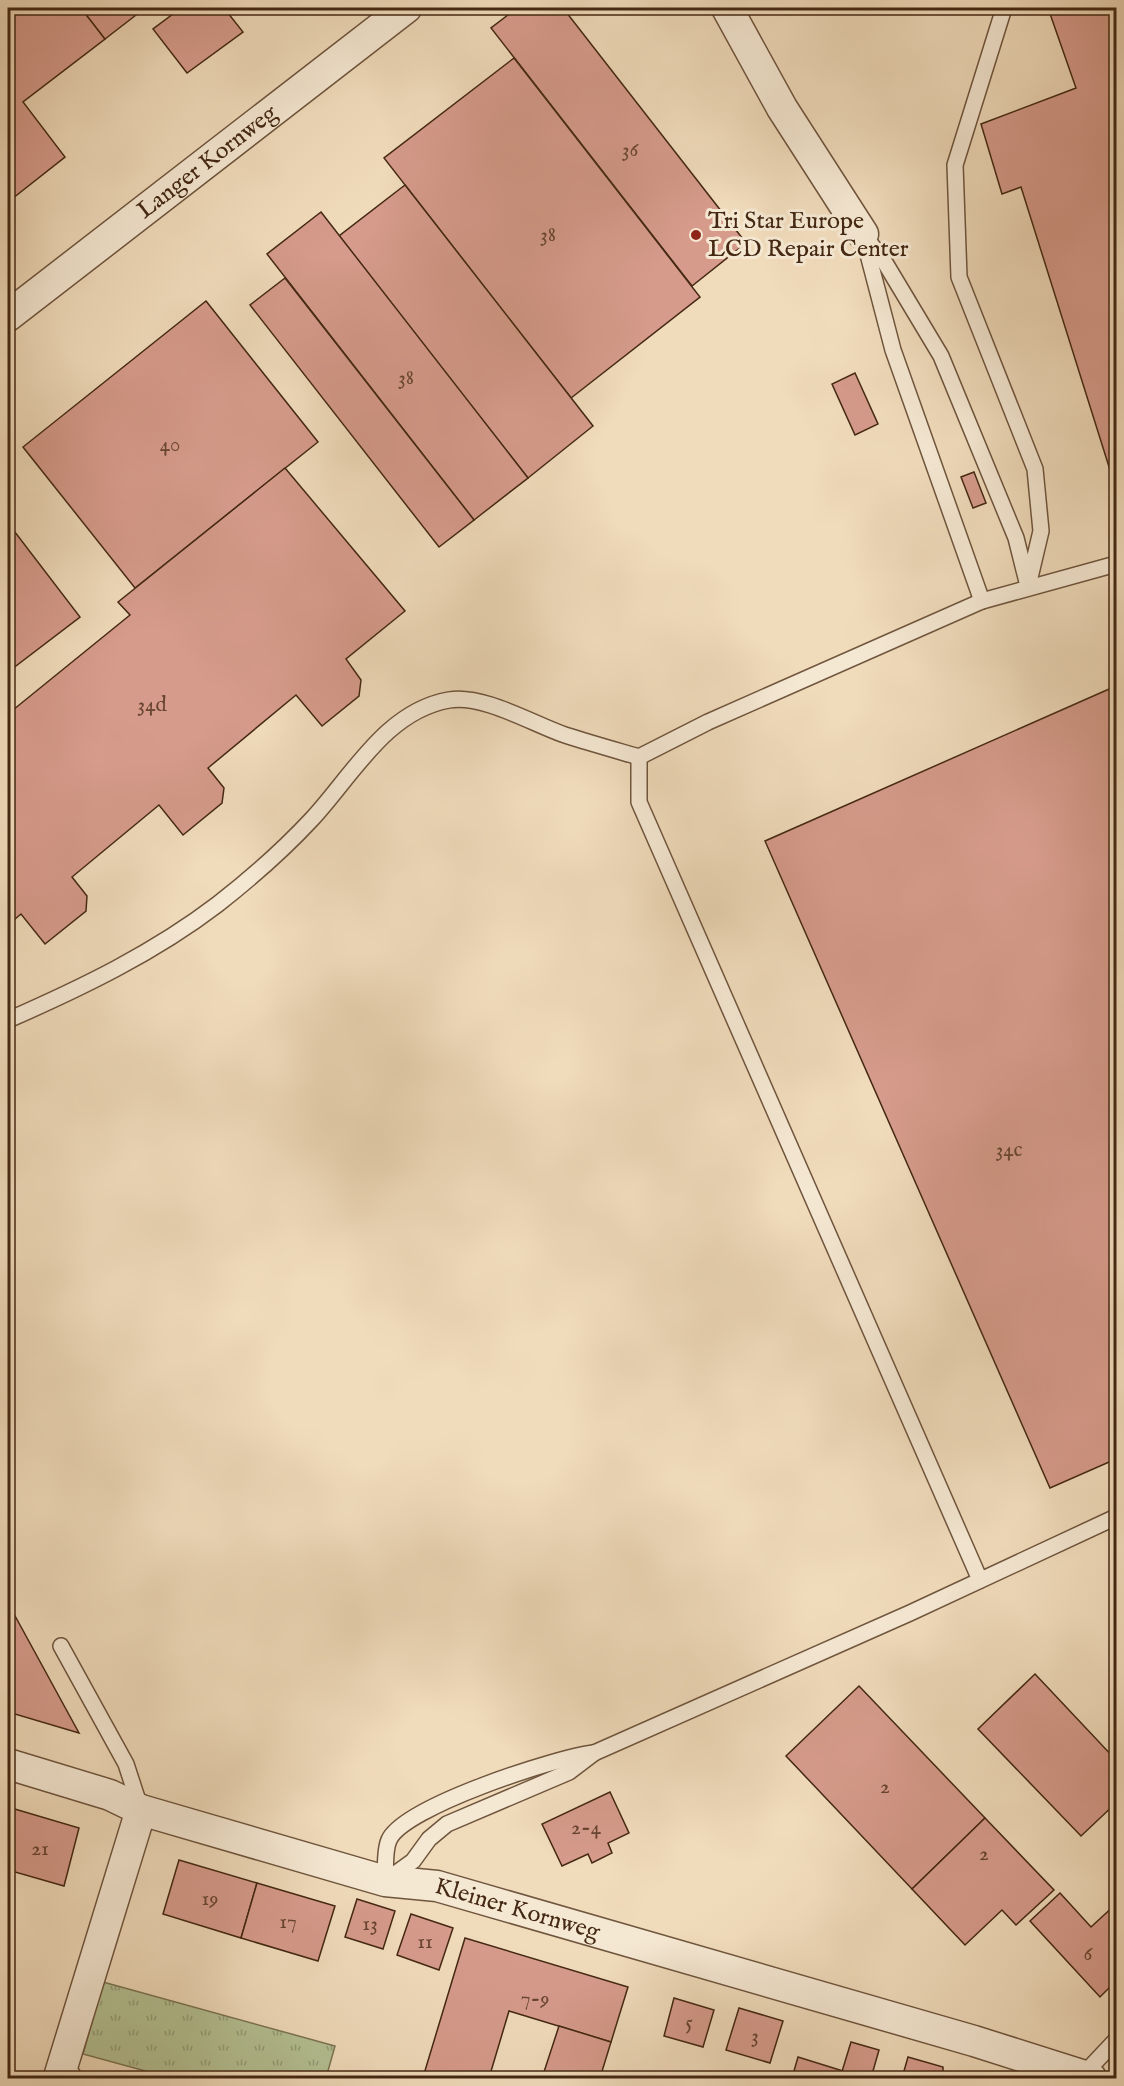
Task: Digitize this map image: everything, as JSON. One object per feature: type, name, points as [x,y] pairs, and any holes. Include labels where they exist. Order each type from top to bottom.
[{"type":"street","name":"Langer Kornweg","points":[[8,316],[406,8]]},
{"type":"street","points":[[727,8],[782,108],[863,234]]},
{"type":"street","name":"Kleiner Kornweg","points":[[8,1764],[110,1795],[141,1810],[385,1881],[437,1886],[1023,2069],[1087,2077]]},
{"type":"street","points":[[66,2079],[59,2077],[141,1810]]},
{"type":"lane","points":[[1004,8],[955,165],[960,277],[1035,469],[1041,531],[1028,586]]},
{"type":"lane","points":[[863,234],[884,261],[941,356],[1016,538],[1028,586]]},
{"type":"lane","points":[[863,234],[893,350],[982,601]]},
{"type":"lane","points":[[8,1020],[78,989],[150,949],[218,904],[310,821],[390,729],[418,709],[451,699],[481,702],[565,735],[639,757],[719,717],[982,601],[1028,586],[1095,572],[1116,564]]},
{"type":"lane","points":[[639,757],[639,802],[980,1580]]},
{"type":"lane","points":[[385,1881],[413,1861],[429,1839],[447,1824],[569,1772],[594,1752],[1116,1517]]},
{"type":"lane","points":[[61,1646],[126,1764],[141,1810]]},
{"type":"lane","points":[[385,1881],[389,1840],[404,1825],[489,1783],[568,1756],[594,1752]]},
{"type":"lane","points":[[1087,2077],[1116,2040]]},
{"type":"green space","points":[[103,1982],[335,2046],[326,2078],[171,2078],[83,2054]]},
{"type":"building","points":[[8,8],[81,8],[105,39],[23,102],[65,157],[8,202]]},
{"type":"building","points":[[81,8],[145,8],[105,39]]},
{"type":"building","points":[[181,8],[224,8],[243,32],[187,73],[153,29]]},
{"type":"building","points":[[517,8],[563,8],[746,243],[692,286],[491,28]]},
{"type":"building","points":[[1048,8],[1116,8],[1116,489],[1021,187],[1002,194],[981,124],[1076,88]]},
{"type":"building","points":[[514,58],[700,297],[571,398],[384,158]]},
{"type":"building","points":[[405,185],[593,426],[528,478],[339,236]]},
{"type":"building","points":[[321,212],[528,478],[474,520],[267,254]]},
{"type":"building","points":[[285,278],[474,520],[439,547],[250,305]]},
{"type":"building","points":[[206,301],[318,442],[135,588],[23,447]]},
{"type":"building","points":[[855,373],[878,424],[855,435],[832,384]]},
{"type":"building","points":[[285,468],[405,611],[346,659],[361,680],[359,696],[322,726],[296,695],[208,768],[224,788],[222,803],[183,835],[159,805],[72,877],[87,896],[86,911],[45,944],[21,914],[8,925],[8,714],[130,615],[118,602]]},
{"type":"building","points":[[974,472],[986,503],[973,508],[961,477]]},
{"type":"building","points":[[8,523],[80,617],[8,672]]},
{"type":"building","points":[[1116,686],[1116,1459],[1050,1488],[765,841]]},
{"type":"building","points":[[8,1603],[79,1733],[8,1712]]},
{"type":"building","points":[[1035,1674],[1116,1760],[1116,1803],[1081,1836],[978,1729]]},
{"type":"building","points":[[859,1686],[985,1818],[912,1889],[786,1756]]},
{"type":"building","points":[[610,1792],[629,1833],[608,1843],[612,1853],[592,1863],[588,1854],[562,1866],[542,1824]]},
{"type":"building","points":[[8,1807],[79,1828],[64,1886],[8,1870]]},
{"type":"building","points":[[985,1818],[1054,1890],[1016,1925],[1002,1910],[965,1945],[912,1889]]},
{"type":"building","points":[[179,1860],[257,1883],[241,1938],[163,1914]]},
{"type":"building","points":[[257,1883],[335,1906],[318,1961],[241,1938]]},
{"type":"building","points":[[1060,1893],[1091,1927],[1116,1904],[1116,1981],[1100,1997],[1030,1921]]},
{"type":"building","points":[[357,1899],[395,1911],[383,1949],[345,1937]]},
{"type":"building","points":[[411,1914],[453,1928],[439,1970],[397,1955]]},
{"type":"building","points":[[465,1938],[628,1987],[611,2042],[509,2011],[489,2078],[440,2078],[424,2074]]},
{"type":"building","points":[[674,1998],[714,2010],[703,2047],[664,2036]]},
{"type":"building","points":[[739,2008],[783,2021],[770,2063],[726,2050]]},
{"type":"building","points":[[559,2026],[611,2042],[600,2078],[542,2078]]},
{"type":"building","points":[[851,2042],[879,2050],[871,2078],[840,2078]]},
{"type":"building","points":[[798,2057],[843,2071],[840,2078],[792,2078]]},
{"type":"building","points":[[908,2057],[943,2067],[943,2078],[902,2078]]},
{"type":"place","name":"Tri Star Europe LCD Repair Center","points":[[696,235]]}]
